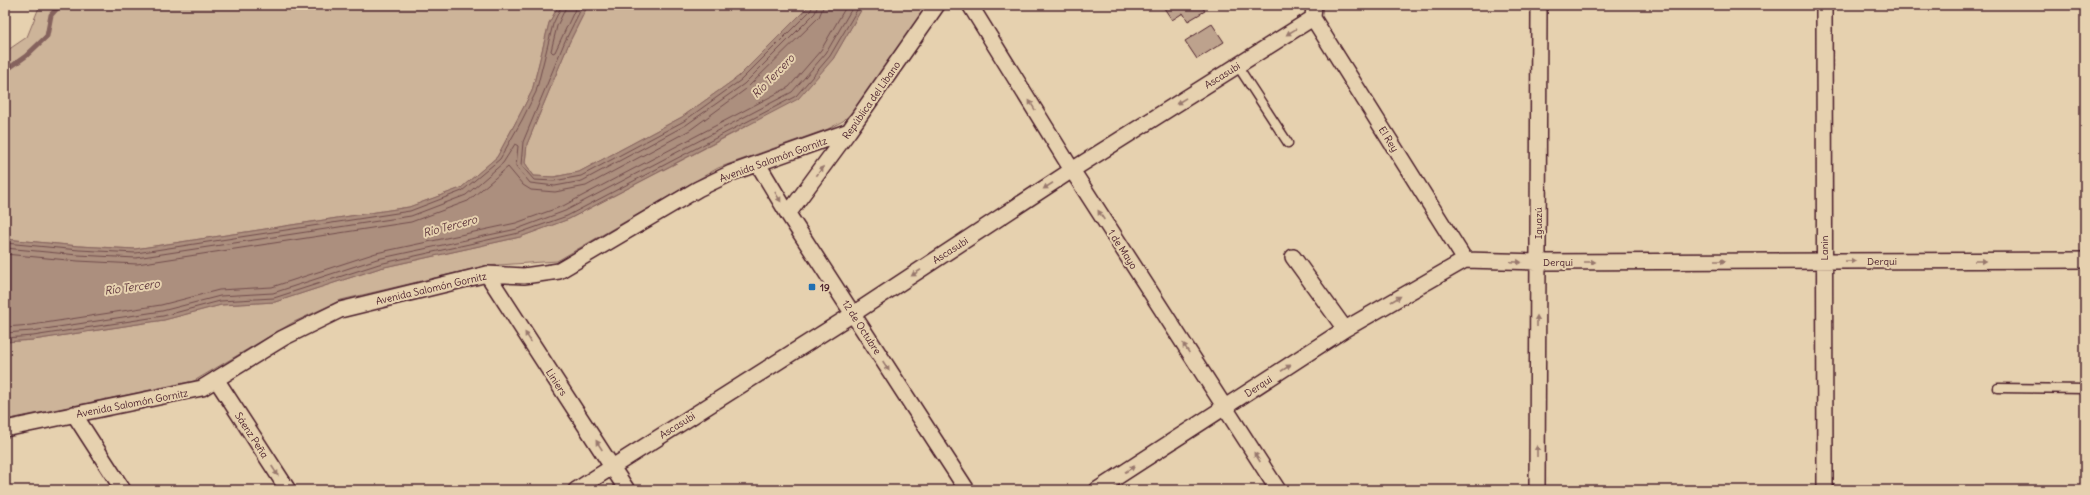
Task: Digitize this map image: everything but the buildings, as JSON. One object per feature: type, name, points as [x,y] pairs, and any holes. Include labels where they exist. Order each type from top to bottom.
[{"type":"street","name":"República del Líbano","points":[[788,214],[849,131],[937,5]]},
{"type":"street","name":"1 de Mayo","points":[[970,5],[1072,170],[1278,490]]},
{"type":"street","name":"Iguazú","points":[[1537,490],[1539,5]]},
{"type":"street","name":"Lanin","points":[[1824,5],[1825,490]]},
{"type":"street","name":"Ascasubi","points":[[576,490],[853,314],[1072,170],[1238,65],[1314,12]]},
{"type":"street","name":"El Rey","points":[[1314,12],[1464,260]]},
{"type":"street","name":"Avenida Salomón Gornitz","points":[[5,429],[202,388],[283,338],[340,310],[487,274],[524,276],[559,270],[698,189],[731,173],[849,131]]},
{"type":"street","name":"12 de Octubre","points":[[758,164],[788,214],[967,490]]},
{"type":"street","points":[[1293,257],[1346,329]]},
{"type":"street","name":"Derqui","points":[[1097,490],[1346,329],[1464,260],[1537,262],[2085,260]]},
{"type":"street","name":"Liniers","points":[[487,274],[627,490]]},
{"type":"street","name":"Sáenz Peña","points":[[216,379],[288,490]]},
{"type":"street","points":[[74,414],[123,490]]},
{"type":"lane","points":[[1238,65],[1288,144]]},
{"type":"lane","points":[[1998,388],[2085,388]]},
{"type":"shaded area","points":[[40,5],[559,5],[549,23],[532,91],[518,118],[497,157],[461,188],[409,207],[135,249],[79,246],[5,239],[5,52],[27,37]]},
{"type":"shaded area","points":[[588,5],[810,5],[738,77],[682,117],[579,172],[554,177],[534,176],[525,163],[527,144],[569,43]]},
{"type":"shaded area","points":[[864,5],[928,5],[855,109],[843,121],[828,129],[718,168],[557,261],[485,266],[341,300],[292,323],[194,381],[5,420],[5,342],[33,340],[164,320],[221,305],[275,302],[380,268],[520,237],[569,219],[738,131],[833,59]]},
{"type":"water","name":"Río Tercero","points":[[559,5],[588,5],[569,43],[527,144],[525,163],[534,176],[554,177],[579,172],[682,117],[738,77],[810,5],[864,5],[833,59],[798,99],[569,219],[520,237],[380,268],[275,302],[221,305],[164,320],[33,340],[5,342],[5,239],[79,246],[135,249],[409,207],[461,188],[497,157],[518,118],[532,91],[549,23]]},
{"type":"waterway","points":[[5,71],[26,56],[47,36],[51,15],[60,5]]},
{"type":"place","name":"19","points":[[812,287]]}]
